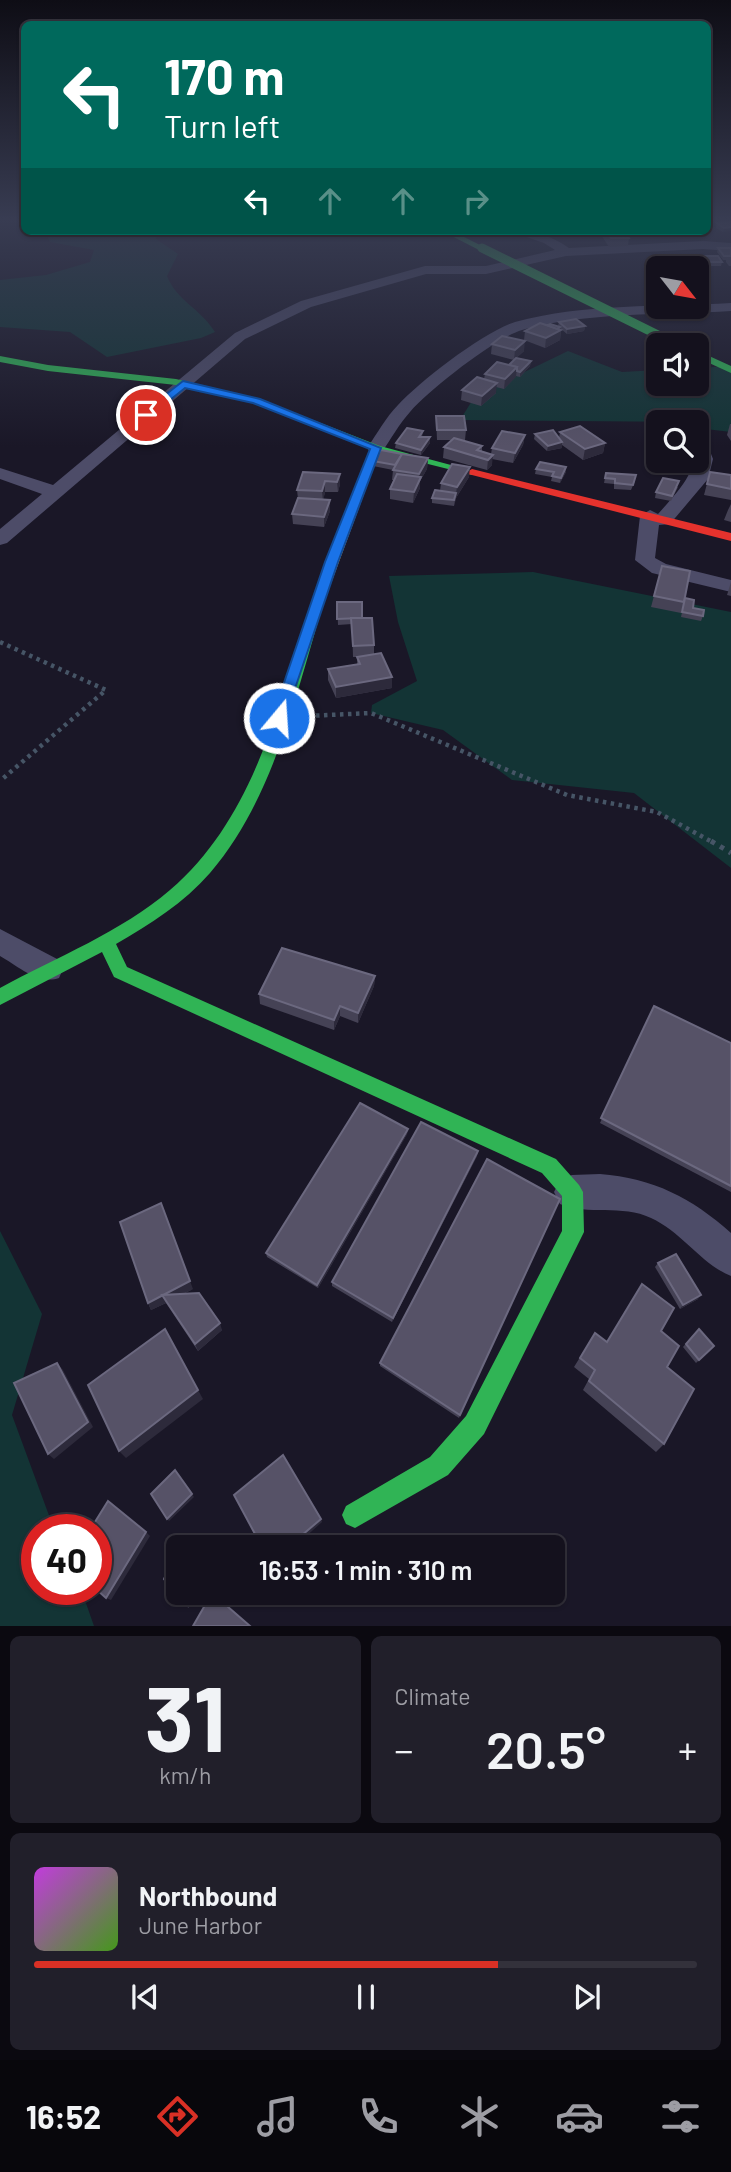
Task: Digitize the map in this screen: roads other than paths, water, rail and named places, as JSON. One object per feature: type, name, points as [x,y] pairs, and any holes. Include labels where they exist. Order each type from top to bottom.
[{"type":"main road","points":[[579,296],[654,333]]},
{"type":"main road","points":[[0,359],[48,368],[183,384],[256,401],[376,448],[731,537]]},
{"type":"main road","points":[[709,359],[731,370]]},
{"type":"main road","points":[[0,997],[48,969],[107,943],[179,893],[216,854],[248,800],[279,718],[331,562],[376,448]]},
{"type":"main road","points":[[107,943],[120,972],[549,1166],[572,1192],[573,1232],[475,1425],[439,1466],[355,1514]]},
{"type":"street","points":[[0,539],[53,491],[240,336],[306,304],[334,296]]},
{"type":"street","points":[[376,448],[403,409],[499,334],[536,321],[564,317],[731,307]]},
{"type":"street","points":[[0,473],[53,491]]},
{"type":"street","points":[[700,473],[699,479],[657,518],[645,560],[659,569],[731,586]]},
{"type":"street","points":[[0,941],[48,969]]},
{"type":"street","points":[[572,1192],[614,1190],[672,1207],[731,1258]]}]
